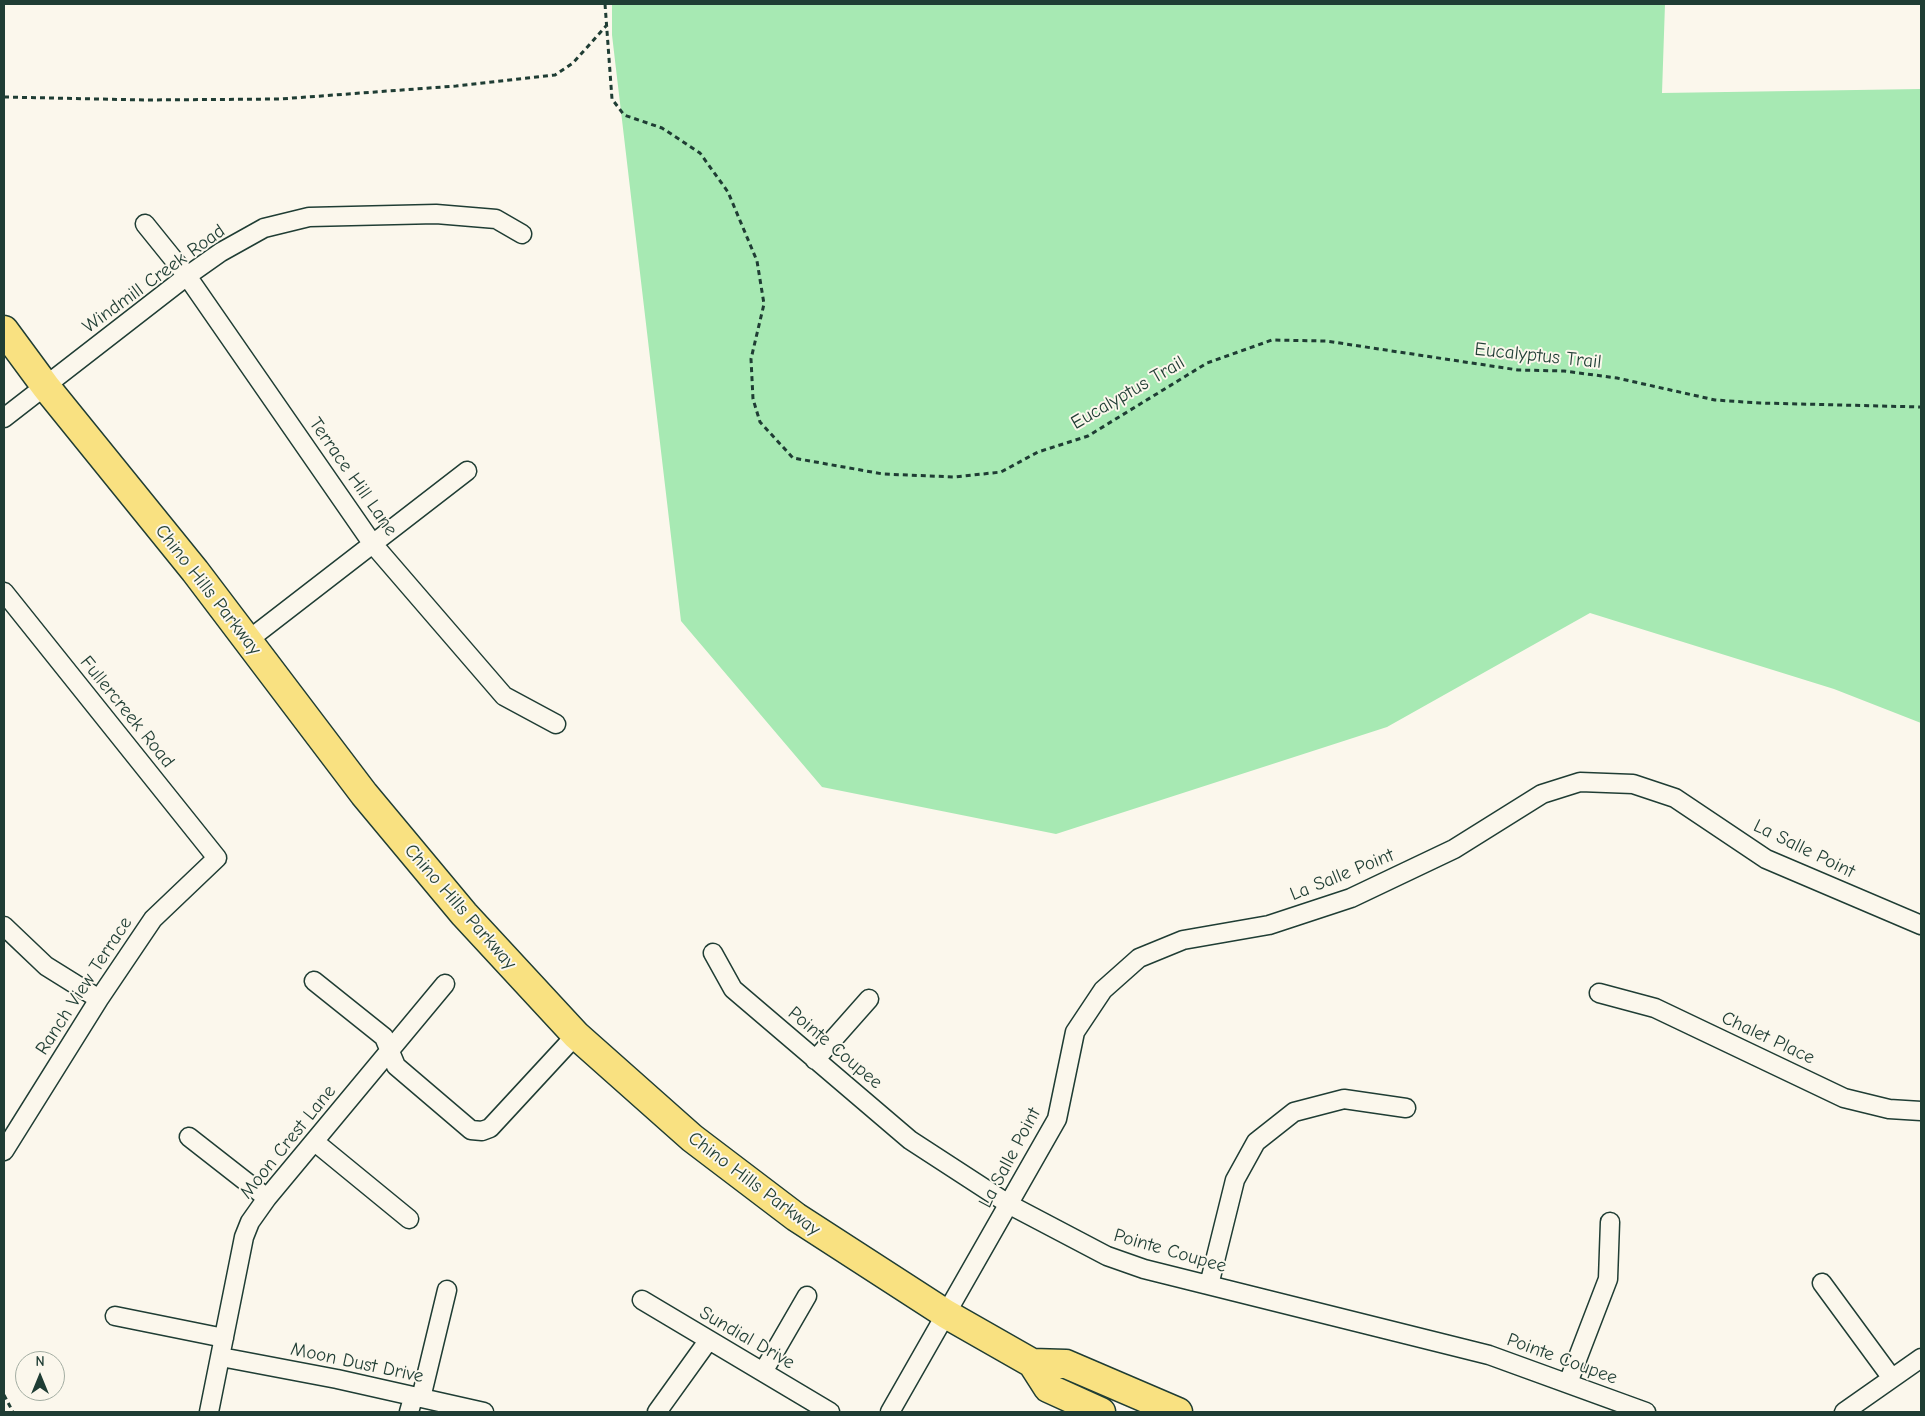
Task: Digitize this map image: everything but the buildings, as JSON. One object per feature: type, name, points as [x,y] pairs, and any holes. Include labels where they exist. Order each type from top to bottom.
[{"type":"main road","name":"Chino Hills Parkway","points":[[4,330],[46,387],[196,571],[364,794],[519,975],[576,1035],[692,1138],[796,1217],[946,1314],[1032,1363],[1048,1388],[1100,1412]]},
{"type":"main road","name":"Chino Hills Parkway","points":[[1032,1363],[1066,1364],[1178,1412]]},
{"type":"street","name":"Windmill Creek Road","points":[[4,418],[187,276],[221,252],[264,228],[309,217],[436,214],[496,219],[522,234]]},
{"type":"street","name":"Terrace Hill Lane","points":[[145,224],[187,276],[372,543],[504,696],[556,724]]},
{"type":"street","points":[[247,640],[467,471]]},
{"type":"street","name":"Fullercreek Road","points":[[4,592],[217,858]]},
{"type":"street","name":"La Salle Point","points":[[890,1412],[1010,1205],[1057,1119],[1075,1032],[1103,990],[1139,958],[1183,940],[1270,925],[1351,898],[1454,849],[1542,794],[1580,782],[1633,784],[1675,798],[1766,859],[1921,925]]},
{"type":"street","name":"Ranch View Terrace","points":[[4,1151],[99,999],[153,919],[217,858]]},
{"type":"street","points":[[4,926],[46,966],[99,999]]},
{"type":"street","name":"Pointe Coupee","points":[[712,953],[733,989],[910,1140],[1010,1205],[1106,1256],[1144,1269],[1489,1355],[1646,1412]]},
{"type":"street","points":[[314,981],[384,1037],[396,1066],[472,1130],[482,1131],[490,1128],[576,1035]]},
{"type":"street","name":"Moon Crest Lane","points":[[209,1412],[244,1238],[250,1222],[267,1198],[445,984]]},
{"type":"street","name":"Chalet Place","points":[[1598,993],[1655,1008],[1844,1098],[1888,1109],[1921,1111]]},
{"type":"street","points":[[815,1060],[870,1000]]},
{"type":"street","points":[[1209,1285],[1235,1180],[1256,1142],[1294,1112],[1344,1099],[1406,1108]]},
{"type":"street","points":[[189,1137],[267,1198]]},
{"type":"street","points":[[315,1142],[409,1219]]},
{"type":"street","points":[[1568,1383],[1608,1279],[1610,1222]]},
{"type":"street","points":[[1822,1283],[1890,1377]]},
{"type":"street","points":[[414,1403],[447,1290]]},
{"type":"street","points":[[763,1372],[807,1296]]},
{"type":"street","name":"Sundial Drive","points":[[642,1300],[830,1412]]},
{"type":"street","points":[[115,1316],[224,1338]]},
{"type":"street","points":[[657,1412],[708,1341]]},
{"type":"street","name":"Moon Dust Drive","points":[[221,1357],[337,1379],[414,1403],[484,1412]]},
{"type":"street","points":[[1844,1412],[1890,1377],[1921,1358]]},
{"type":"path","name":"Eucalyptus Trail","points":[[605,4],[612,99],[624,116],[662,128],[700,153],[728,192],[757,261],[764,304],[751,359],[753,399],[760,422],[792,458],[883,474],[955,477],[1000,472],[1038,452],[1088,436],[1207,363],[1272,340],[1326,341],[1518,370],[1564,371],[1635,382],[1715,400],[1921,407]]},
{"type":"path","points":[[4,96],[145,100],[280,99],[456,86],[555,75],[573,63],[606,26]]},
{"type":"path","points":[[4,1395],[13,1412]]},
{"type":"green space","points":[[612,4],[1665,4],[1662,93],[1921,89],[1921,723],[1834,689],[1590,613],[1387,727],[1056,834],[822,787],[681,621],[612,35]]}]
